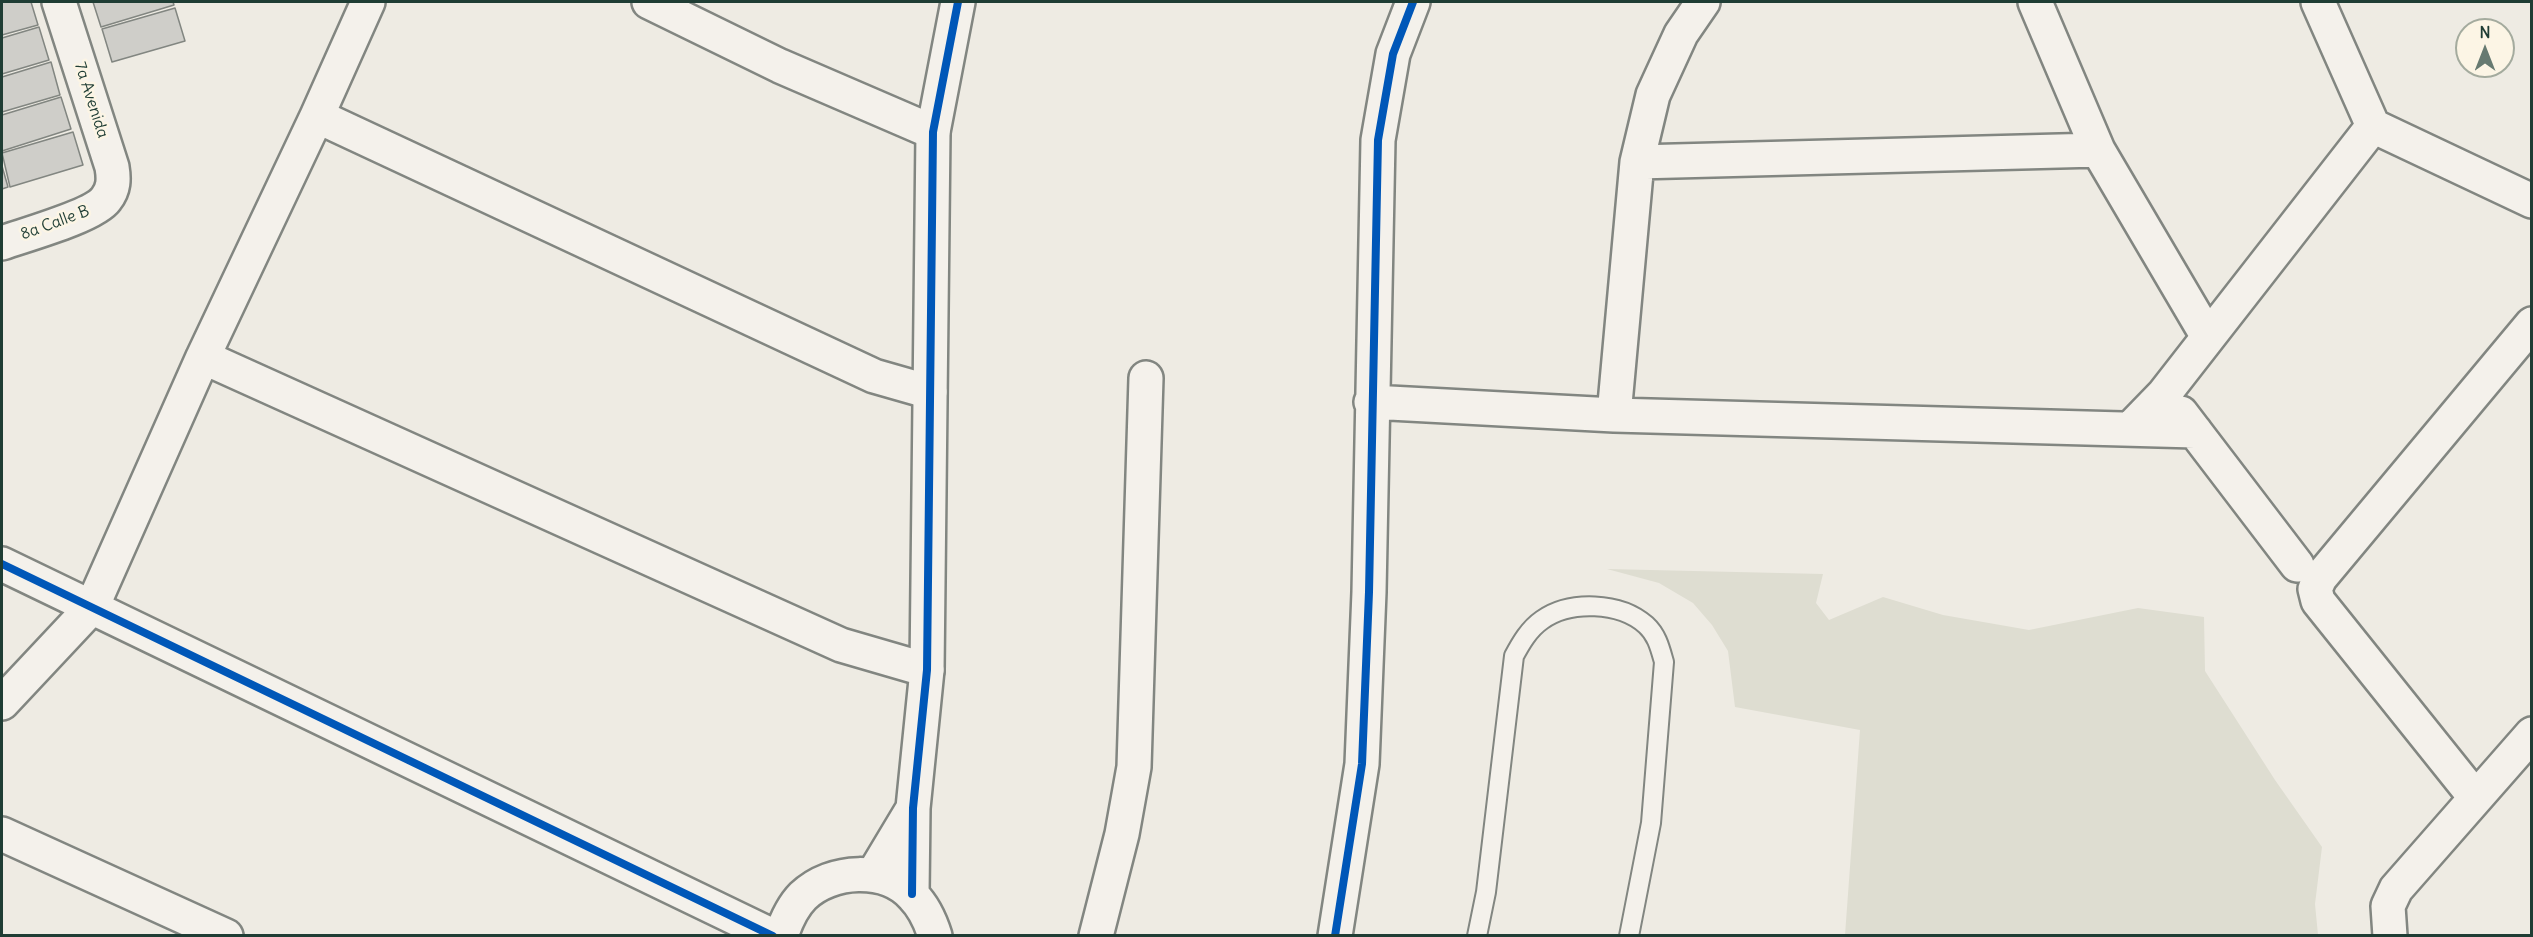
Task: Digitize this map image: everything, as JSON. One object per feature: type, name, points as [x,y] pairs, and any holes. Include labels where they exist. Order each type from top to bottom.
[{"type":"street","name":"7a Avenida","points":[[59,2],[112,167],[114,178],[112,189],[106,199]]},
{"type":"street","points":[[2,703],[92,607],[203,357],[317,116],[368,2]]},
{"type":"street","points":[[649,2],[780,66],[933,132]]},
{"type":"street","points":[[912,894],[913,808],[927,670],[933,132],[958,2]]},
{"type":"street","points":[[1335,936],[1362,764],[1370,592],[1371,402],[1378,140],[1393,54],[1413,2]]},
{"type":"street","points":[[1614,415],[1637,162],[1653,95],[1681,34],[1703,2]]},
{"type":"street","points":[[2036,2],[2098,150],[2208,337]]},
{"type":"street","points":[[2318,2],[2373,126],[2532,201]]},
{"type":"street","points":[[317,116],[874,376],[930,392]]},
{"type":"street","points":[[2131,428],[2164,393],[2373,126]]},
{"type":"street","points":[[1637,162],[2098,150]]},
{"type":"street","name":"8a Calle B","points":[[2,243],[92,211],[106,199]]},
{"type":"street","points":[[2475,797],[2318,602],[2315,589],[2320,578],[2532,324]]},
{"type":"street","points":[[203,357],[841,645],[927,670]]},
{"type":"street","points":[[1096,936],[1122,834],[1134,767],[1146,378]]},
{"type":"street","points":[[2164,393],[2297,565]]},
{"type":"street","points":[[1371,402],[1614,415],[2195,431]]},
{"type":"street","points":[[2,564],[773,936]]},
{"type":"street","points":[[2390,936],[2388,906],[2396,889],[2532,734]]},
{"type":"street","points":[[873,875],[913,808]]},
{"type":"street","points":[[2,834],[226,936]]},
{"type":"street","points":[[781,936],[788,916],[803,895],[824,881],[848,875],[873,875],[894,882],[912,894],[929,917],[935,936]]},
{"type":"lane","points":[[1477,936],[1486,892],[1514,656],[1525,638],[1540,621],[1555,612],[1591,608],[1615,609],[1633,615],[1647,626],[1659,642],[1664,662],[1651,824],[1629,936]]},
{"type":"shaded area","points":[[1607,569],[1823,574],[1816,603],[1829,620],[1883,597],[1943,615],[2029,630],[2138,608],[2204,617],[2205,671],[2275,780],[2322,847],[2315,904],[2318,935],[1845,935],[1860,730],[1735,707],[1728,651],[1712,625],[1693,603],[1659,583]]},
{"type":"building","points":[[2,2],[31,2],[38,25],[2,35]]},
{"type":"building","points":[[93,2],[173,2],[174,5],[101,27]]},
{"type":"building","points":[[175,8],[185,41],[112,62],[102,29]]},
{"type":"building","points":[[39,27],[49,60],[2,74],[2,38]]},
{"type":"building","points":[[51,62],[60,95],[2,112],[2,77]]},
{"type":"building","points":[[61,97],[71,129],[2,151],[2,115]]},
{"type":"building","points":[[73,132],[83,165],[10,187],[2,153]]},
{"type":"building","points":[[2,166],[8,187],[2,189]]},
{"type":"cycle path","points":[[912,894],[913,808],[927,670],[933,132],[958,2]]},
{"type":"cycle path","points":[[1335,936],[1362,764],[1369,592],[1378,140],[1393,54],[1413,2]]},
{"type":"cycle path","points":[[2,564],[773,936]]}]
